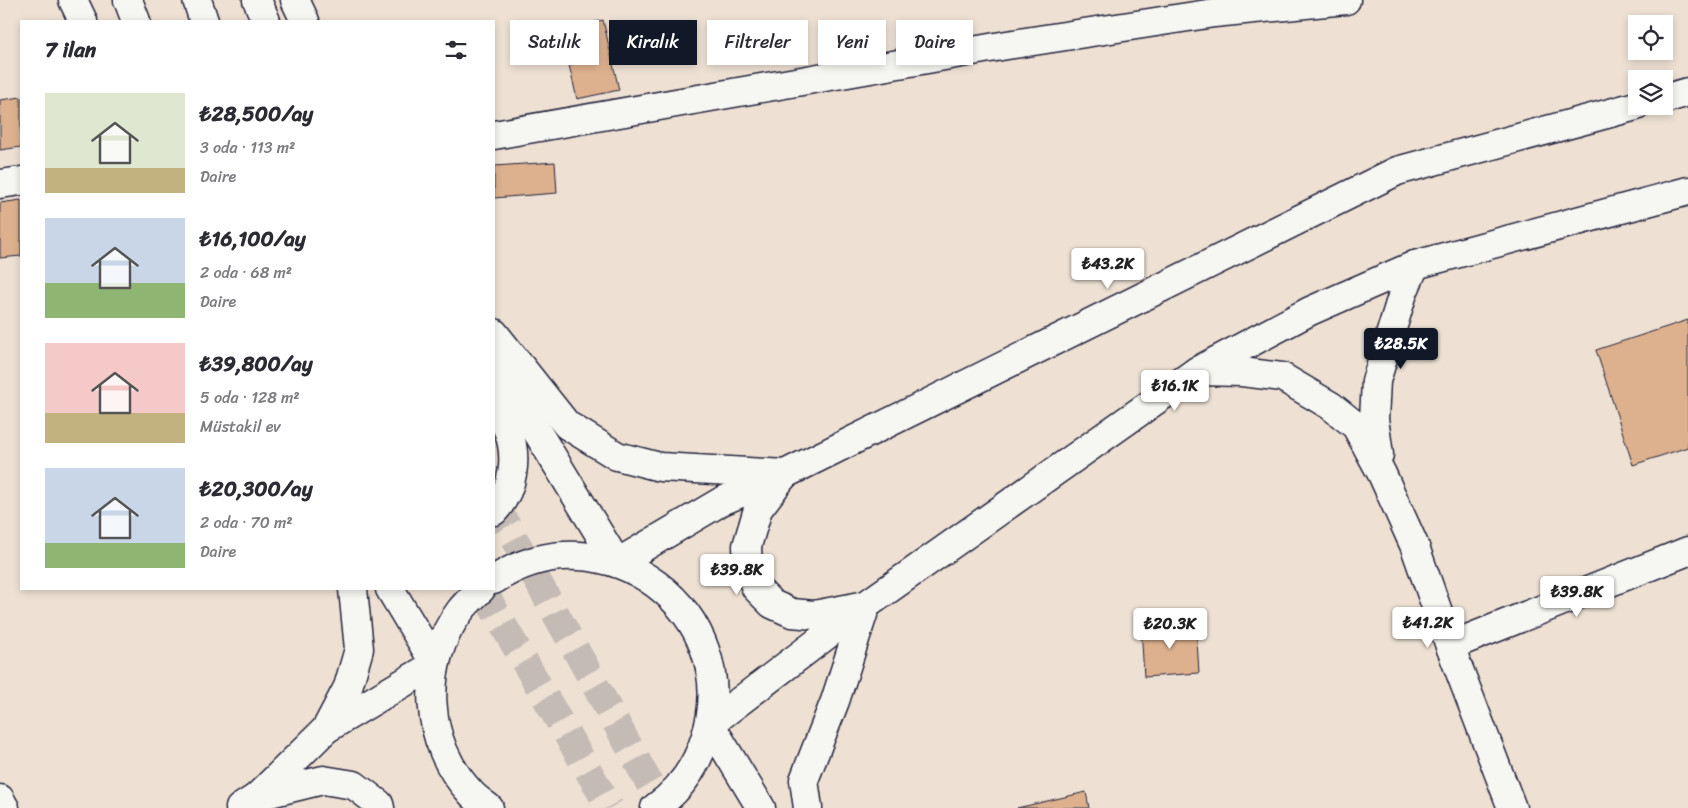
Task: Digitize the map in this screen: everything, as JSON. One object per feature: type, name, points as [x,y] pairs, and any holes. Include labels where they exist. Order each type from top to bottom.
[{"type":"main road","points":[[73,0],[83,20]]},
{"type":"main road","points":[[128,0],[136,20]]},
{"type":"main road","points":[[197,0],[204,20]]},
{"type":"main road","points":[[257,0],[266,20]]},
{"type":"main road","points":[[295,0],[305,20]]},
{"type":"main road","points":[[495,135],[997,47],[1213,6],[1346,0]]},
{"type":"main road","points":[[1673,96],[1688,92]]},
{"type":"main road","points":[[617,563],[722,501],[784,474],[1397,171],[1628,108]]},
{"type":"main road","points":[[0,184],[20,181]]},
{"type":"main road","points":[[710,724],[866,605],[1197,370],[1310,311],[1415,265],[1688,191]]},
{"type":"main road","points":[[1382,474],[1374,419],[1376,381],[1403,293],[1415,265]]},
{"type":"main road","points":[[495,334],[567,425],[617,456],[660,467],[784,474]]},
{"type":"main road","points":[[495,363],[617,563]]},
{"type":"main road","points":[[1197,370],[1242,372],[1282,377],[1331,406],[1356,426],[1382,474],[1415,548],[1512,808]]},
{"type":"main road","points":[[495,404],[508,429],[513,450],[513,470],[507,491],[495,509]]},
{"type":"main road","points":[[784,474],[758,509],[747,546],[748,568],[756,588],[772,604],[792,613],[814,615],[866,605]]},
{"type":"main road","points":[[1450,646],[1688,551]]},
{"type":"main road","points":[[495,579],[506,572],[533,561],[561,556],[589,556],[617,563],[648,578],[674,599],[695,626],[708,657],[713,691],[710,724],[701,752],[686,779],[666,801],[655,808]]},
{"type":"main road","points":[[326,729],[348,687],[359,649],[353,590]]},
{"type":"main road","points":[[391,590],[434,664]]},
{"type":"main road","points":[[480,590],[460,610],[444,636],[434,664],[431,692],[433,719],[441,746],[453,771],[471,793],[489,808]]},
{"type":"main road","points":[[808,808],[804,780],[835,700],[866,605]]},
{"type":"main road","points":[[249,802],[326,729],[434,664]]},
{"type":"main road","points":[[710,724],[761,808]]},
{"type":"main road","points":[[249,802],[323,780],[354,785],[379,804],[380,808]]},
{"type":"main road","points":[[0,799],[5,808]]},
{"type":"building","points":[[603,20],[609,46],[609,65],[613,65],[619,90],[577,99],[569,65],[599,65],[599,21]]},
{"type":"building","points":[[20,97],[20,147],[0,150],[0,100]]},
{"type":"building","points":[[555,162],[557,193],[495,198],[495,166]]},
{"type":"building","points":[[20,200],[20,256],[0,258],[0,203]]},
{"type":"building","points":[[1688,320],[1688,447],[1633,465],[1596,350]]},
{"type":"building","points":[[1196,623],[1199,673],[1144,677],[1141,626]]},
{"type":"building","points":[[1086,792],[1089,808],[1017,808]]},
{"type":"tunnel","points":[[495,504],[663,808]]},
{"type":"tunnel","points":[[483,590],[610,808]]}]
